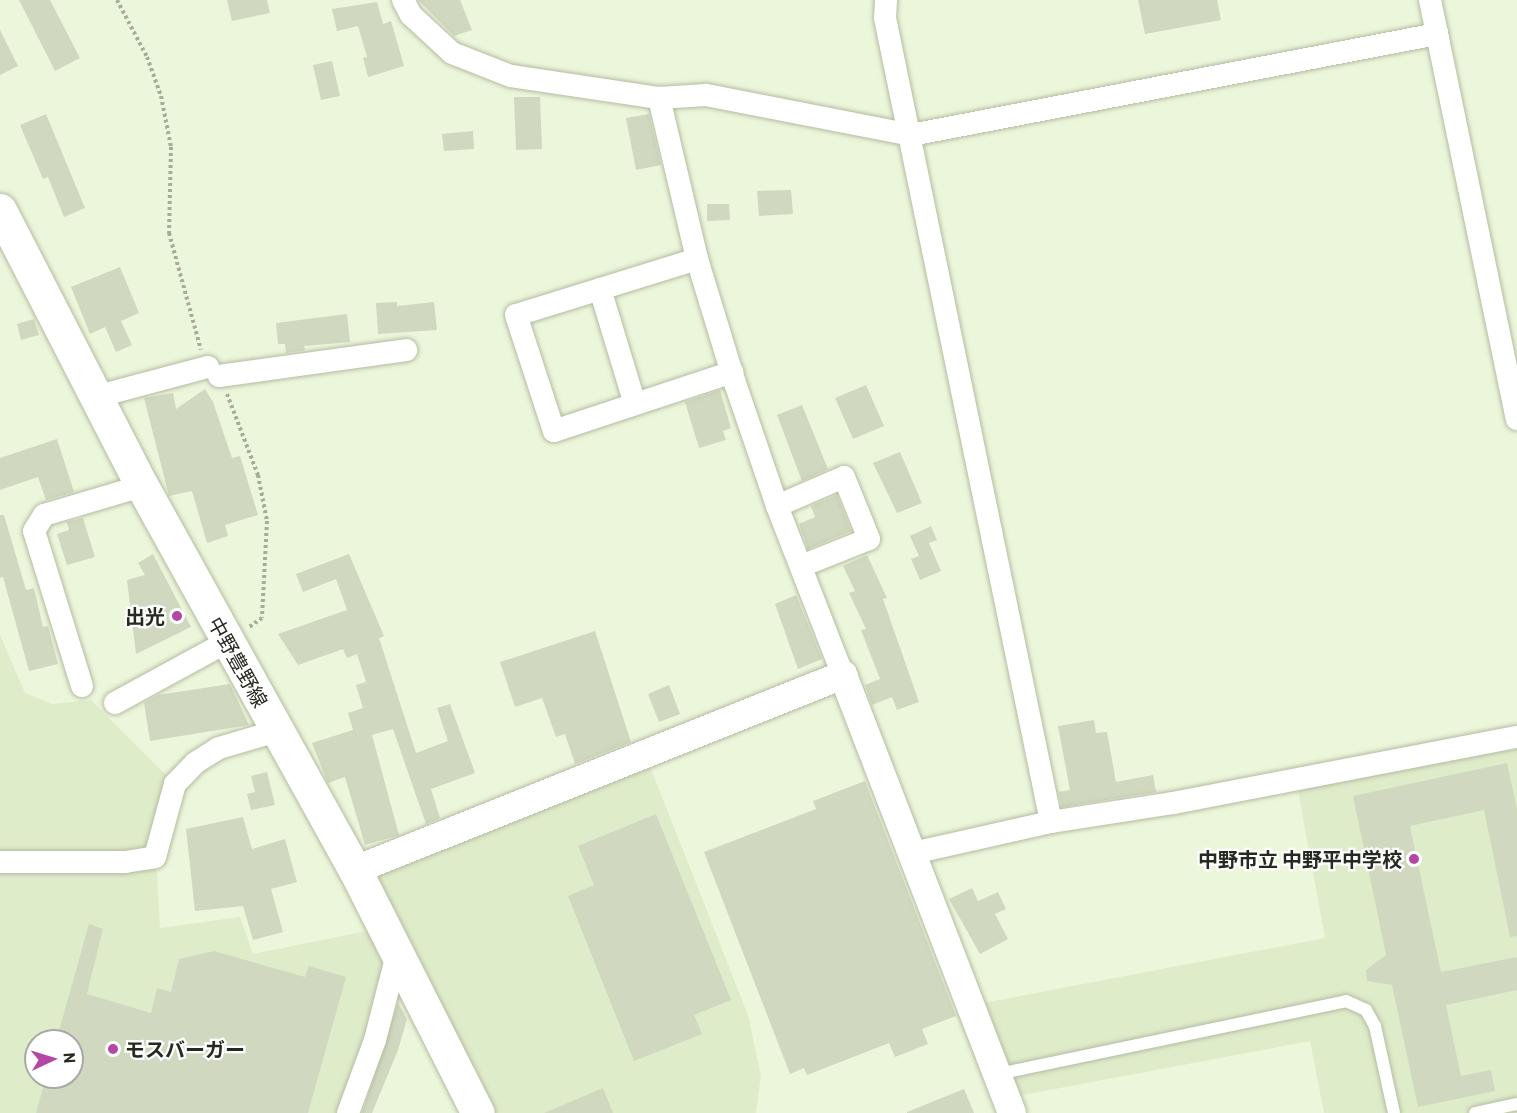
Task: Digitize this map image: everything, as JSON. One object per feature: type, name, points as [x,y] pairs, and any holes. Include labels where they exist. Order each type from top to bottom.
[{"type":"main road","name":"中野豊野線","points":[[3,223],[142,486],[354,870],[396,958],[478,1113]]},
{"type":"street","points":[[403,0],[411,15],[452,53],[511,76],[659,98],[706,95],[911,135],[1437,34]]},
{"type":"street","points":[[886,0],[885,18],[911,135],[1051,822]]},
{"type":"street","points":[[1430,0],[1517,419]]},
{"type":"street","points":[[659,98],[697,259],[777,506],[1012,1113]]},
{"type":"street","points":[[697,259],[516,315],[554,431],[732,372]]},
{"type":"street","points":[[600,289],[635,404]]},
{"type":"street","points":[[95,397],[214,372],[406,350]]},
{"type":"street","points":[[777,506],[844,477],[869,539],[801,566]]},
{"type":"street","points":[[82,686],[34,531],[44,515],[142,486]]},
{"type":"street","points":[[115,703],[227,642]]},
{"type":"street","points":[[354,870],[843,675]]},
{"type":"street","points":[[0,862],[125,862],[156,857],[175,784],[195,763],[219,748],[277,732]]},
{"type":"street","points":[[913,853],[1051,822],[1173,803],[1517,737]]},
{"type":"street","points":[[348,1113],[375,1040],[396,958]]},
{"type":"lane","points":[[998,1074],[1346,1001],[1366,1010],[1375,1026],[1394,1113]]},
{"type":"lane","points":[[1475,1113],[1517,1104]]},
{"type":"path","points":[[117,0],[147,57],[161,96],[171,147],[169,233],[193,328],[258,476],[267,521],[262,618],[227,642]]},
{"type":"shaded area","points":[[0,635],[25,693],[52,704],[91,700],[175,784],[156,857],[160,928],[240,917],[253,954],[382,928],[355,870],[645,754],[748,1015],[761,1076],[756,1113],[478,1113],[396,958],[348,1113],[0,1113]]},
{"type":"shaded area","name":"中野市立 中野平中学校","points":[[1517,737],[1517,1113],[1324,1113],[1310,1041],[1007,1098],[973,1005],[1325,938],[1296,780]]},
{"type":"building","points":[[19,0],[50,0],[80,58],[55,71]]},
{"type":"building","points":[[227,0],[267,0],[270,13],[232,21]]},
{"type":"building","points":[[418,0],[460,0],[472,30],[454,36]]},
{"type":"building","points":[[1138,0],[1217,0],[1221,20],[1145,34]]},
{"type":"building","points":[[377,2],[383,24],[391,21],[404,66],[368,77],[363,58],[367,57],[358,26],[337,31],[332,9]]},
{"type":"building","points":[[0,30],[18,66],[0,75]]},
{"type":"building","points":[[332,61],[340,96],[321,100],[313,65]]},
{"type":"building","points":[[514,97],[540,97],[542,149],[516,150]]},
{"type":"building","points":[[46,114],[85,208],[64,217],[48,177],[43,179],[20,125]]},
{"type":"building","points":[[649,114],[661,165],[636,170],[626,118]]},
{"type":"building","points":[[473,131],[474,149],[444,151],[442,134]]},
{"type":"building","points":[[791,190],[793,214],[759,216],[757,191]]},
{"type":"building","points":[[707,204],[729,204],[730,220],[707,221]]},
{"type":"building","points":[[120,267],[139,313],[121,321],[132,345],[116,352],[105,327],[90,334],[71,287]]},
{"type":"building","points":[[397,302],[397,306],[434,302],[437,330],[378,334],[376,303]]},
{"type":"building","points":[[347,314],[350,342],[304,346],[305,350],[286,353],[285,344],[278,344],[276,323]]},
{"type":"building","points":[[34,319],[39,335],[21,340],[17,324]]},
{"type":"building","points":[[866,385],[884,426],[853,439],[835,398]]},
{"type":"building","points":[[205,389],[213,402],[232,458],[240,456],[258,515],[225,525],[228,536],[207,543],[192,491],[169,496],[144,398],[173,393],[176,409]]},
{"type":"building","points":[[720,390],[731,428],[723,431],[726,440],[699,448],[685,402]]},
{"type":"building","points":[[802,405],[828,469],[802,481],[777,415]]},
{"type":"building","points":[[57,439],[74,492],[46,500],[38,477],[0,490],[0,458]]},
{"type":"building","points":[[900,452],[922,503],[897,513],[873,463]]},
{"type":"building","points":[[837,495],[851,531],[808,549],[799,524],[815,517],[811,506]]},
{"type":"building","points":[[0,515],[4,515],[26,590],[34,588],[43,627],[48,626],[58,664],[29,671],[3,577],[0,578]]},
{"type":"building","points":[[83,518],[95,557],[67,565],[57,534],[69,530],[67,522]]},
{"type":"building","points":[[931,526],[937,540],[929,543],[941,571],[920,580],[911,559],[919,556],[910,536]]},
{"type":"building","points":[[153,554],[191,627],[136,654],[127,580],[145,575],[138,563]]},
{"type":"building","points":[[349,554],[384,636],[379,638],[416,753],[448,741],[437,708],[450,704],[475,773],[431,789],[440,818],[426,824],[393,729],[372,735],[399,835],[365,845],[345,777],[328,783],[312,743],[353,730],[348,713],[363,708],[356,685],[366,682],[357,654],[347,658],[343,649],[298,665],[278,634],[347,610],[336,579],[303,592],[296,574]]},
{"type":"building","points":[[867,555],[887,598],[883,599],[919,702],[897,710],[892,697],[872,705],[865,685],[880,679],[861,630],[866,629],[849,593],[855,591],[843,566]]},
{"type":"building","points":[[796,595],[822,659],[798,669],[775,604]]},
{"type":"building","points":[[595,631],[631,742],[575,764],[565,734],[556,737],[542,698],[515,707],[500,662]]},
{"type":"building","points":[[230,684],[249,725],[150,741],[144,703],[158,695]]},
{"type":"building","points":[[669,685],[680,714],[659,722],[648,694]]},
{"type":"building","points":[[1094,720],[1096,733],[1107,732],[1116,782],[1153,775],[1156,792],[1062,807],[1059,792],[1070,790],[1058,726]]},
{"type":"building","points":[[1507,763],[1517,809],[1517,936],[1510,937],[1484,810],[1410,826],[1441,972],[1517,957],[1517,990],[1446,1005],[1461,1076],[1491,1070],[1495,1091],[1418,1107],[1392,985],[1367,981],[1366,970],[1386,955],[1353,796]]},
{"type":"building","points":[[267,772],[275,805],[251,810],[247,794],[255,792],[251,776]]},
{"type":"building","points":[[865,781],[956,1016],[922,1029],[928,1044],[895,1057],[889,1043],[807,1075],[804,1068],[790,1074],[704,852],[816,809],[813,801]]},
{"type":"building","points":[[656,814],[731,1000],[694,1015],[702,1034],[634,1061],[568,896],[594,885],[578,846]]},
{"type":"building","points":[[243,817],[252,849],[285,839],[297,882],[271,889],[283,932],[253,940],[243,906],[195,911],[186,829]]},
{"type":"building","points":[[972,888],[978,901],[998,892],[1006,909],[995,914],[1008,939],[980,954],[949,899]]},
{"type":"building","points":[[89,924],[103,929],[87,994],[151,1013],[157,988],[171,992],[179,959],[214,951],[305,977],[309,966],[346,977],[308,1113],[36,1113],[43,1089],[84,1089],[84,1029],[59,1029]]},
{"type":"building","points":[[398,1003],[407,1019],[398,1050],[372,1113],[362,1113]]},
{"type":"building","points":[[603,1088],[613,1113],[544,1113]]},
{"type":"building","points":[[964,1089],[974,1113],[907,1113],[907,1112]]},
{"type":"place","name":"出光","points":[[177,616]]},
{"type":"place","name":"中野市立 中野平中学校","points":[[1414,859]]},
{"type":"place","name":"モスバーガー","points":[[113,1049]]}]
